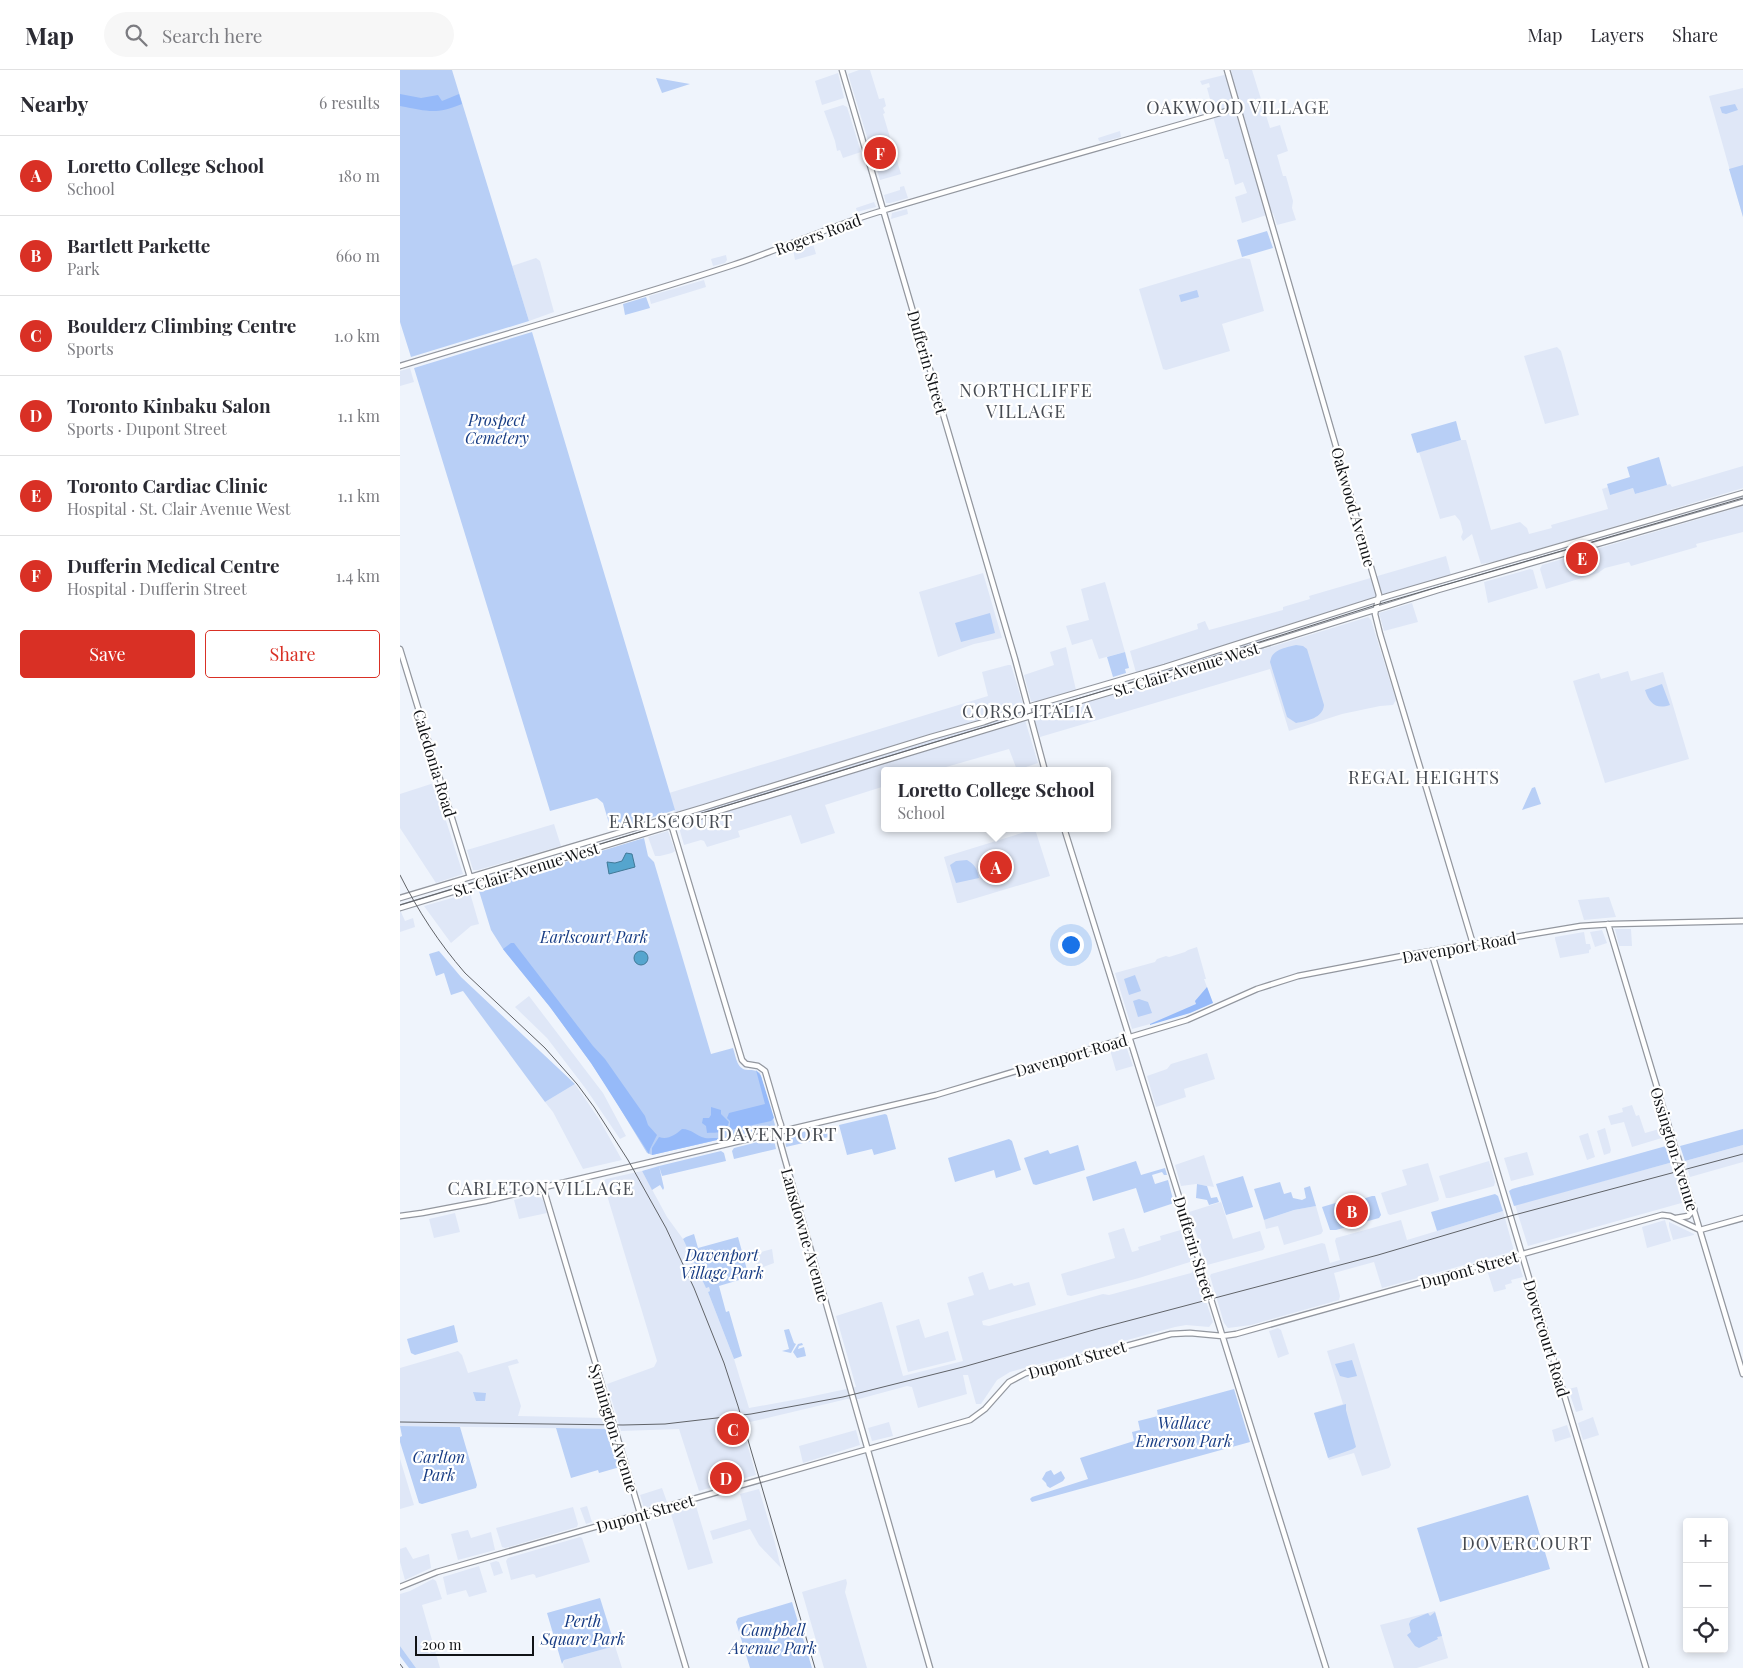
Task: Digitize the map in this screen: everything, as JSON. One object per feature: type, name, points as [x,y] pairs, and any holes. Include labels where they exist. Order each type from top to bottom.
[{"type":"street","name":"Dufferin Street","points":[[842,70],[1045,767]]},
{"type":"street","name":"Oakwood Avenue","points":[[1227,70],[1366,547],[1379,599]]},
{"type":"street","name":"Rogers Road","points":[[400,366],[737,264],[835,226],[883,210],[1237,108]]},
{"type":"street","name":"St. Clair Avenue West","points":[[400,898],[984,722],[1379,599],[1743,493]]},
{"type":"street","name":"St. Clair Avenue West","points":[[400,908],[1141,684],[1375,610],[1743,502]]},
{"type":"street","points":[[1379,599],[1375,610],[1380,634],[1473,944]]},
{"type":"street","name":"Caledonia Road","points":[[400,650],[470,877]]},
{"type":"street","name":"Lansdowne Avenue","points":[[670,816],[742,1058],[746,1064],[758,1066],[765,1071],[779,1118],[779,1138],[786,1164],[930,1668]]},
{"type":"street","name":"Dufferin Street","points":[[1065,832],[1326,1668]]},
{"type":"street","name":"Davenport Road","points":[[400,1216],[453,1208],[925,1098],[1188,1020],[1257,989],[1298,976],[1566,929],[1608,924],[1743,921]]},
{"type":"street","name":"Ossington Avenue","points":[[1608,924],[1743,1374]]},
{"type":"street","name":"Dovercourt Road","points":[[1431,952],[1646,1668]]},
{"type":"street","name":"Symington Avenue","points":[[543,1187],[686,1668]]},
{"type":"street","points":[[1675,1218],[1688,1216],[1694,1209]]},
{"type":"street","name":"Dupont Street","points":[[400,1588],[437,1572],[970,1420],[985,1409],[1009,1382],[1026,1373],[1171,1334],[1190,1332],[1230,1336],[1662,1215],[1675,1218],[1700,1230]]},
{"type":"street","points":[[1700,1230],[1743,1218]]},
{"type":"shaded area","points":[[859,70],[870,70],[879,99],[884,98],[886,106],[883,108],[885,113],[883,114],[901,174],[880,180],[848,74]]},
{"type":"shaded area","points":[[1231,70],[1252,70],[1270,128],[1280,125],[1288,151],[1277,155],[1283,176],[1286,176],[1296,220],[1277,225],[1273,213],[1242,223],[1235,197],[1247,193],[1243,182],[1235,185],[1228,159],[1225,159],[1214,120],[1207,88],[1210,87],[1209,83],[1202,85],[1200,81],[1232,73]]},
{"type":"shaded area","points":[[838,73],[844,98],[822,105],[815,81]]},
{"type":"shaded area","points":[[1743,88],[1743,217],[1709,96]]},
{"type":"shaded area","points":[[400,94],[421,98],[438,95],[442,101],[459,94],[462,104],[438,111],[418,109],[400,106]]},
{"type":"shaded area","points":[[843,105],[847,107],[861,152],[843,158],[840,150],[837,151],[824,111]]},
{"type":"shaded area","points":[[1120,131],[1121,137],[1103,142],[1099,141],[1098,138]]},
{"type":"shaded area","points":[[904,186],[908,198],[886,203],[884,195],[900,190],[900,187]]},
{"type":"shaded area","points":[[874,202],[876,207],[857,212],[856,208]]},
{"type":"shaded area","points":[[907,209],[908,214],[891,219],[892,213]]},
{"type":"shaded area","points":[[812,240],[816,254],[795,260],[793,249]]},
{"type":"shaded area","points":[[726,255],[727,260],[725,263],[713,266],[711,259]]},
{"type":"shaded area","points":[[536,258],[540,261],[554,312],[529,321],[512,266]]},
{"type":"shaded area","points":[[1242,258],[1250,259],[1264,311],[1222,324],[1230,351],[1166,370],[1163,369],[1139,289]]},
{"type":"shaded area","points":[[704,280],[706,287],[651,304],[649,296]]},
{"type":"shaded area","points":[[1557,347],[1561,351],[1579,415],[1545,424],[1524,356]]},
{"type":"shaded area","points":[[410,368],[414,382],[400,386],[400,371]]},
{"type":"shaded area","points":[[1466,440],[1491,530],[1520,522],[1527,528],[1529,534],[1552,528],[1551,525],[1608,509],[1602,489],[1608,487],[1610,494],[1633,488],[1635,494],[1670,484],[1672,487],[1743,466],[1743,488],[1499,561],[1481,564],[1472,534],[1463,541],[1460,521],[1455,515],[1440,519],[1419,452]]},
{"type":"shaded area","points":[[1743,506],[1743,532],[1696,544],[1697,547],[1631,566],[1629,562],[1605,568],[1598,573],[1546,589],[1540,569],[1542,565]]},
{"type":"shaded area","points":[[1446,556],[1451,575],[1260,633],[1264,649],[1368,617],[1371,620],[1396,700],[1393,705],[1342,714],[1289,731],[1270,669],[1040,737],[1034,718],[1086,701],[1140,687],[1130,651],[1198,629],[1197,624],[1205,621],[1209,630],[1283,610],[1283,607],[1310,599],[1309,596]]},
{"type":"shaded area","points":[[1530,569],[1533,570],[1538,588],[1488,603],[1484,582]]},
{"type":"shaded area","points":[[983,573],[1002,638],[974,644],[938,657],[919,592]]},
{"type":"shaded area","points":[[1105,582],[1125,652],[1099,659],[1092,639],[1072,645],[1066,626],[1089,620],[1081,589]]},
{"type":"shaded area","points":[[1412,603],[1418,622],[1384,631],[1379,613]]},
{"type":"shaded area","points":[[1066,647],[1076,690],[1035,702],[1031,701],[1024,675],[1054,665],[1050,652]]},
{"type":"shaded area","points":[[1011,665],[1023,704],[1021,707],[1038,763],[1026,767],[1016,767],[1009,749],[946,767],[881,767],[881,787],[825,805],[835,833],[801,844],[791,815],[738,831],[740,837],[707,847],[704,841],[701,840],[684,845],[669,793],[988,696],[982,672]]},
{"type":"shaded area","points":[[1628,671],[1631,681],[1663,672],[1689,759],[1605,783],[1573,681],[1599,673],[1601,679]]},
{"type":"shaded area","points":[[434,783],[463,874],[436,883],[400,828],[400,794]]},
{"type":"shaded area","points":[[554,824],[561,846],[473,870],[467,850]]},
{"type":"shaded area","points":[[668,831],[675,851],[655,856],[648,837]]},
{"type":"shaded area","points":[[1025,832],[1036,832],[1050,876],[957,903],[944,857]]},
{"type":"shaded area","points":[[626,853],[632,854],[635,867],[609,874],[607,862],[615,863],[622,861]]},
{"type":"shaded area","points":[[467,892],[470,893],[479,924],[471,926],[451,943],[424,906]]},
{"type":"shaded area","points":[[1609,897],[1616,917],[1584,920],[1578,900]]},
{"type":"shaded area","points":[[400,912],[405,921],[413,918],[415,927],[400,932]]},
{"type":"shaded area","points":[[1615,929],[1631,929],[1632,946],[1619,946]]},
{"type":"shaded area","points":[[1602,930],[1607,943],[1595,947],[1590,932]]},
{"type":"shaded area","points":[[1584,932],[1586,944],[1590,944],[1591,949],[1589,953],[1560,958],[1555,937]]},
{"type":"shaded area","points":[[514,943],[605,1059],[645,1116],[648,1125],[657,1135],[649,1154],[591,1063],[550,1007],[503,949]]},
{"type":"shaded area","points":[[1197,947],[1206,979],[1204,979],[1213,1003],[1190,1013],[1132,1029],[1115,973],[1155,962],[1157,959],[1169,957]]},
{"type":"shaded area","points":[[641,951],[646,953],[648,958],[646,963],[641,965],[636,963],[634,958],[636,953]]},
{"type":"shaded area","points":[[1207,987],[1213,1003],[1190,1013],[1150,1025],[1196,1004],[1195,1001]]},
{"type":"shaded area","points":[[529,996],[603,1093],[626,1136],[620,1139],[586,1089],[547,1038],[515,1007]]},
{"type":"shaded area","points":[[1126,1046],[1133,1066],[1116,1071],[1110,1050]]},
{"type":"shaded area","points":[[1207,1053],[1215,1079],[1184,1089],[1186,1097],[1156,1107],[1147,1076],[1167,1069],[1171,1064]]},
{"type":"shaded area","points":[[756,1070],[761,1076],[774,1118],[771,1121],[730,1130],[730,1121],[727,1118],[729,1113],[765,1104]]},
{"type":"shaded area","points":[[575,1084],[599,1119],[622,1160],[583,1169],[553,1112],[545,1102]]},
{"type":"shaded area","points":[[1632,1105],[1636,1116],[1639,1115],[1645,1133],[1663,1128],[1665,1137],[1632,1147],[1624,1122],[1611,1125],[1608,1116],[1623,1112],[1622,1108]]},
{"type":"shaded area","points":[[711,1107],[721,1110],[721,1114],[729,1122],[726,1129],[718,1133],[707,1133],[706,1126],[702,1123],[703,1118],[709,1118],[711,1115]]},
{"type":"shaded area","points":[[1605,1128],[1611,1150],[1610,1153],[1604,1155],[1597,1131]]},
{"type":"shaded area","points":[[682,1129],[689,1130],[705,1138],[721,1139],[652,1155],[652,1148],[659,1137],[671,1136]]},
{"type":"shaded area","points":[[1588,1133],[1595,1157],[1587,1160],[1579,1136]]},
{"type":"shaded area","points":[[1743,1145],[1743,1162],[1690,1177],[1685,1161]]},
{"type":"shaded area","points":[[1527,1152],[1534,1175],[1511,1181],[1504,1158]]},
{"type":"shaded area","points":[[1204,1155],[1214,1187],[1196,1184],[1181,1186],[1175,1165]]},
{"type":"shaded area","points":[[1489,1161],[1495,1182],[1494,1186],[1446,1198],[1439,1176]]},
{"type":"shaded area","points":[[1673,1162],[1685,1202],[1528,1246],[1515,1205]]},
{"type":"shaded area","points":[[1428,1163],[1438,1201],[1388,1214],[1381,1193],[1407,1185],[1402,1170]]},
{"type":"shaded area","points":[[642,1171],[667,1217],[683,1239],[706,1287],[709,1287],[710,1291],[708,1292],[734,1359],[749,1408],[856,1387],[836,1316],[880,1302],[882,1302],[903,1376],[963,1361],[947,1303],[974,1295],[968,1277],[983,1272],[989,1290],[1012,1283],[1014,1286],[1029,1282],[1036,1305],[982,1321],[983,1325],[989,1326],[1103,1294],[1109,1295],[1191,1273],[1194,1270],[1213,1322],[1209,1327],[1186,1325],[1175,1327],[1010,1372],[997,1380],[981,1404],[976,1404],[968,1375],[963,1375],[967,1394],[918,1408],[912,1387],[907,1386],[859,1399],[847,1399],[750,1422],[741,1422],[756,1475],[699,1491],[679,1429],[621,1431],[607,1384],[654,1367],[657,1361],[603,1182],[606,1179]]},
{"type":"shaded area","points":[[537,1194],[543,1200],[547,1213],[519,1219],[514,1200]]},
{"type":"shaded area","points":[[1221,1202],[1233,1239],[1260,1231],[1265,1247],[1263,1250],[1207,1265],[1189,1212]]},
{"type":"shaded area","points":[[1316,1206],[1323,1231],[1321,1234],[1284,1245],[1278,1226],[1266,1229],[1264,1220],[1294,1210]]},
{"type":"shaded area","points":[[1503,1211],[1514,1251],[1382,1288],[1374,1262],[1334,1273],[1340,1296],[1339,1300],[1251,1325],[1228,1328],[1224,1323],[1211,1274],[1322,1243],[1325,1244],[1330,1263],[1340,1260],[1335,1241],[1336,1238],[1401,1220],[1407,1240]]},
{"type":"shaded area","points":[[455,1213],[460,1232],[434,1238],[429,1219]]},
{"type":"shaded area","points":[[1665,1220],[1671,1241],[1647,1248],[1642,1227]]},
{"type":"shaded area","points":[[1669,1222],[1694,1234],[1694,1235],[1673,1240]]},
{"type":"shaded area","points":[[1124,1228],[1132,1252],[1139,1250],[1138,1247],[1161,1240],[1160,1236],[1184,1229],[1193,1261],[1139,1278],[1071,1296],[1067,1295],[1061,1274],[1115,1258],[1108,1233]]},
{"type":"shaded area","points":[[772,1249],[774,1263],[758,1269],[754,1254]]},
{"type":"shaded area","points":[[1518,1261],[1523,1277],[1511,1280],[1512,1283],[1505,1285],[1506,1289],[1494,1292],[1487,1270]]},
{"type":"shaded area","points":[[919,1319],[925,1338],[948,1331],[956,1360],[908,1372],[896,1326]]},
{"type":"shaded area","points":[[1278,1328],[1281,1330],[1289,1354],[1278,1358],[1269,1331]]},
{"type":"shaded area","points":[[1354,1343],[1391,1465],[1389,1468],[1362,1476],[1354,1453],[1329,1460],[1314,1413],[1343,1404],[1327,1351]]},
{"type":"shaded area","points":[[458,1351],[462,1355],[468,1373],[517,1359],[519,1363],[508,1366],[521,1406],[518,1416],[604,1418],[608,1429],[400,1426],[400,1368]]},
{"type":"shaded area","points":[[1577,1387],[1583,1410],[1576,1412],[1568,1389]]},
{"type":"shaded area","points":[[1593,1417],[1599,1435],[1583,1440],[1578,1423]]},
{"type":"shaded area","points":[[889,1422],[893,1436],[872,1441],[868,1428]]},
{"type":"shaded area","points":[[1567,1425],[1571,1437],[1555,1442],[1552,1430]]},
{"type":"shaded area","points":[[856,1430],[860,1445],[803,1463],[799,1446]]},
{"type":"shaded area","points":[[400,1459],[414,1505],[400,1509]]},
{"type":"shaded area","points":[[662,1488],[667,1502],[644,1508],[640,1495]]},
{"type":"shaded area","points":[[759,1489],[781,1568],[759,1545],[750,1529],[713,1540],[710,1531],[747,1520],[740,1494]]},
{"type":"shaded area","points":[[693,1504],[696,1506],[713,1563],[688,1570],[670,1511]]},
{"type":"shaded area","points":[[587,1506],[592,1522],[586,1524],[580,1508]]},
{"type":"shaded area","points":[[573,1507],[578,1524],[577,1527],[505,1548],[502,1547],[496,1528]]},
{"type":"shaded area","points":[[468,1530],[471,1538],[491,1532],[495,1550],[458,1560],[451,1534]]},
{"type":"shaded area","points":[[580,1537],[590,1562],[536,1578],[533,1574],[511,1580],[506,1561],[508,1558]]},
{"type":"shaded area","points":[[406,1547],[413,1559],[429,1554],[431,1568],[405,1580],[400,1562],[400,1549]]},
{"type":"shaded area","points":[[499,1562],[503,1573],[494,1576],[490,1563]]},
{"type":"shaded area","points":[[479,1566],[487,1592],[469,1597],[466,1590],[447,1595],[443,1577]]},
{"type":"shaded area","points":[[433,1579],[436,1581],[442,1599],[422,1605],[440,1668],[416,1668],[400,1646],[400,1594]]},
{"type":"shaded area","points":[[846,1579],[845,1592],[867,1668],[824,1668],[802,1592]]},
{"type":"shaded area","points":[[1435,1611],[1448,1658],[1417,1668],[1394,1668],[1380,1625]]},
{"type":"shaded area","points":[[615,1646],[622,1668],[564,1668],[564,1660]]},
{"type":"green space","points":[[400,70],[452,70],[529,321],[411,357],[400,322]]},
{"type":"green space","points":[[656,78],[690,84],[662,93]]},
{"type":"green space","points":[[1735,104],[1738,110],[1726,114],[1722,113],[1720,107]]},
{"type":"green space","points":[[1743,165],[1743,217],[1729,169]]},
{"type":"green space","points":[[1267,231],[1273,248],[1242,257],[1237,240]]},
{"type":"green space","points":[[1197,290],[1199,297],[1181,302],[1179,295]]},
{"type":"green space","points":[[646,297],[650,308],[625,315],[623,304]]},
{"type":"green space","name":"Prospect Cemetery","points":[[532,332],[675,810],[625,826],[623,823],[612,826],[611,830],[603,803],[597,798],[550,811],[414,368]]},
{"type":"green space","points":[[1456,421],[1461,440],[1417,453],[1411,434]]},
{"type":"green space","points":[[1659,457],[1667,485],[1635,494],[1633,488],[1610,495],[1607,484],[1630,477],[1627,467]]},
{"type":"green space","points":[[990,613],[995,633],[961,642],[955,623]]},
{"type":"green space","points":[[1296,645],[1307,649],[1324,705],[1318,716],[1296,723],[1287,717],[1270,662],[1273,654],[1276,652]]},
{"type":"green space","points":[[1125,652],[1129,668],[1125,669],[1126,673],[1113,677],[1107,657]]},
{"type":"green space","points":[[1662,684],[1670,705],[1661,707],[1651,702],[1645,690]]},
{"type":"green space","points":[[1535,787],[1541,804],[1522,810],[1532,788]]},
{"type":"green space","name":"Earlscourt Park","points":[[644,838],[648,856],[654,862],[711,1054],[733,1048],[741,1068],[760,1073],[775,1125],[774,1127],[652,1155],[647,1153],[591,1063],[550,1007],[503,949],[491,930],[479,891],[480,888]]},
{"type":"green space","points":[[967,860],[975,867],[979,878],[956,883],[950,865],[956,861]]},
{"type":"green space","points":[[439,951],[461,977],[575,1084],[545,1102],[463,991],[451,995],[444,973],[436,976],[429,954]]},
{"type":"green space","points":[[1135,975],[1141,991],[1129,995],[1124,979]]},
{"type":"green space","points":[[1139,999],[1148,1002],[1152,1013],[1138,1017],[1133,1001]]},
{"type":"green space","points":[[887,1115],[896,1149],[874,1155],[872,1149],[847,1155],[839,1125]]},
{"type":"green space","points":[[827,1126],[831,1127],[833,1136],[786,1147],[785,1138],[787,1136]]},
{"type":"green space","points":[[1743,1129],[1743,1145],[1685,1161],[1680,1146]]},
{"type":"green space","points":[[770,1139],[774,1140],[776,1149],[734,1159],[732,1151],[734,1148]]},
{"type":"green space","points":[[1009,1139],[1012,1141],[1021,1170],[996,1178],[994,1170],[955,1182],[948,1158]]},
{"type":"green space","points":[[1078,1145],[1085,1170],[1036,1185],[1033,1184],[1024,1158],[1048,1150],[1050,1154]]},
{"type":"green space","points":[[1666,1146],[1673,1162],[1514,1206],[1509,1191],[1512,1189]]},
{"type":"green space","points":[[721,1151],[724,1153],[726,1161],[662,1176],[659,1166]]},
{"type":"green space","points":[[1136,1161],[1141,1175],[1165,1168],[1167,1175],[1164,1175],[1162,1172],[1152,1175],[1155,1184],[1168,1180],[1174,1203],[1144,1213],[1136,1188],[1093,1201],[1086,1177]]},
{"type":"green space","points":[[659,1166],[664,1188],[663,1190],[660,1185],[652,1190],[642,1171]]},
{"type":"green space","points":[[1243,1176],[1253,1207],[1226,1215],[1216,1184]]},
{"type":"green space","points":[[1280,1182],[1284,1194],[1291,1192],[1293,1198],[1302,1200],[1306,1198],[1304,1188],[1310,1186],[1316,1206],[1294,1210],[1264,1220],[1254,1189]]},
{"type":"green space","points":[[1197,1184],[1207,1186],[1211,1198],[1217,1197],[1219,1202],[1209,1205],[1207,1200],[1196,1198]]},
{"type":"green space","points":[[1495,1194],[1498,1196],[1503,1211],[1437,1231],[1431,1212]]},
{"type":"green space","points":[[1375,1196],[1381,1215],[1379,1218],[1330,1230],[1322,1207],[1349,1199],[1350,1203]]},
{"type":"green space","name":"Davenport Village Park","points":[[694,1234],[698,1248],[738,1237],[749,1277],[719,1286],[726,1312],[729,1311],[742,1356],[734,1359],[708,1292],[710,1291],[709,1287],[706,1288],[683,1239]]},
{"type":"green space","points":[[454,1325],[458,1342],[415,1355],[411,1353],[407,1339]]},
{"type":"green space","points":[[789,1329],[796,1344],[791,1353],[782,1351],[789,1349],[784,1330]]},
{"type":"green space","points":[[802,1343],[803,1345],[799,1346],[798,1349],[804,1347],[806,1356],[797,1358],[793,1352],[798,1344]]},
{"type":"green space","points":[[1352,1360],[1357,1376],[1348,1378],[1340,1376],[1335,1364]]},
{"type":"green space","name":"Wallace Emerson Park","points":[[1234,1389],[1250,1442],[1032,1502],[1030,1499],[1088,1479],[1080,1458],[1134,1441],[1132,1432],[1140,1430],[1138,1421],[1158,1416],[1157,1410]]},
{"type":"green space","points":[[473,1392],[486,1393],[485,1401],[476,1401]]},
{"type":"green space","points":[[1346,1404],[1356,1447],[1328,1458],[1314,1413]]},
{"type":"green space","name":"Carlton Park","points":[[400,1426],[460,1427],[477,1485],[476,1488],[422,1504],[419,1503],[400,1442],[400,1437],[402,1436]]},
{"type":"green space","points":[[556,1428],[608,1429],[620,1467],[599,1473],[598,1470],[571,1478]]},
{"type":"green space","points":[[1051,1470],[1054,1475],[1061,1471],[1065,1478],[1050,1488],[1042,1479],[1046,1472]]},
{"type":"green space","points":[[1528,1495],[1550,1569],[1440,1602],[1417,1528]]},
{"type":"green space","name":"Perth Square Park","points":[[600,1598],[615,1646],[564,1660],[562,1664],[547,1613]]},
{"type":"green space","name":"Campbell Avenue Park","points":[[792,1602],[812,1668],[750,1668],[736,1622],[738,1618]]},
{"type":"green space","points":[[1435,1612],[1442,1636],[1419,1648],[1415,1646],[1407,1635],[1411,1632],[1409,1624],[1411,1620],[1428,1613],[1430,1616]]},
{"type":"green space","points":[[400,1646],[416,1668],[409,1668],[400,1656]]},
{"type":"tram line","points":[[400,905],[1159,674],[1376,605],[1743,498]]},
{"type":"railway","points":[[400,875],[430,926],[446,950],[465,973],[545,1048],[577,1084],[628,1160],[666,1228],[694,1288],[724,1363],[815,1668]]},
{"type":"railway","points":[[400,1422],[665,1424],[751,1414],[843,1397],[963,1367],[1097,1329],[1378,1255],[1503,1218],[1743,1154]]},
{"type":"railway","points":[[400,1664],[403,1668]]},
{"type":"place","name":"Dufferin Medical Centre","points":[[880,153]]},
{"type":"place","name":"Toronto Cardiac Clinic","points":[[1582,558]]},
{"type":"place","name":"Loretto College School","points":[[996,867]]},
{"type":"place","name":"Bartlett Parkette","points":[[1352,1211]]},
{"type":"place","name":"Boulderz Climbing Centre","points":[[733,1429]]},
{"type":"place","name":"Toronto Kinbaku Salon","points":[[726,1478]]},
{"type":"district","name":"OAKWOOD VILLAGE","points":[[1238,107]]},
{"type":"district","name":"NORTHCLIFFE VILLAGE","points":[[1026,400]]},
{"type":"district","name":"CORSO ITALIA","points":[[1028,711]]},
{"type":"district","name":"REGAL HEIGHTS","points":[[1424,777]]},
{"type":"district","name":"EARLSCOURT","points":[[671,821]]},
{"type":"district","name":"DAVENPORT","points":[[778,1133]]},
{"type":"district","name":"CARLETON VILLAGE","points":[[541,1188]]},
{"type":"district","name":"DOVERCOURT","points":[[1527,1543]]}]
